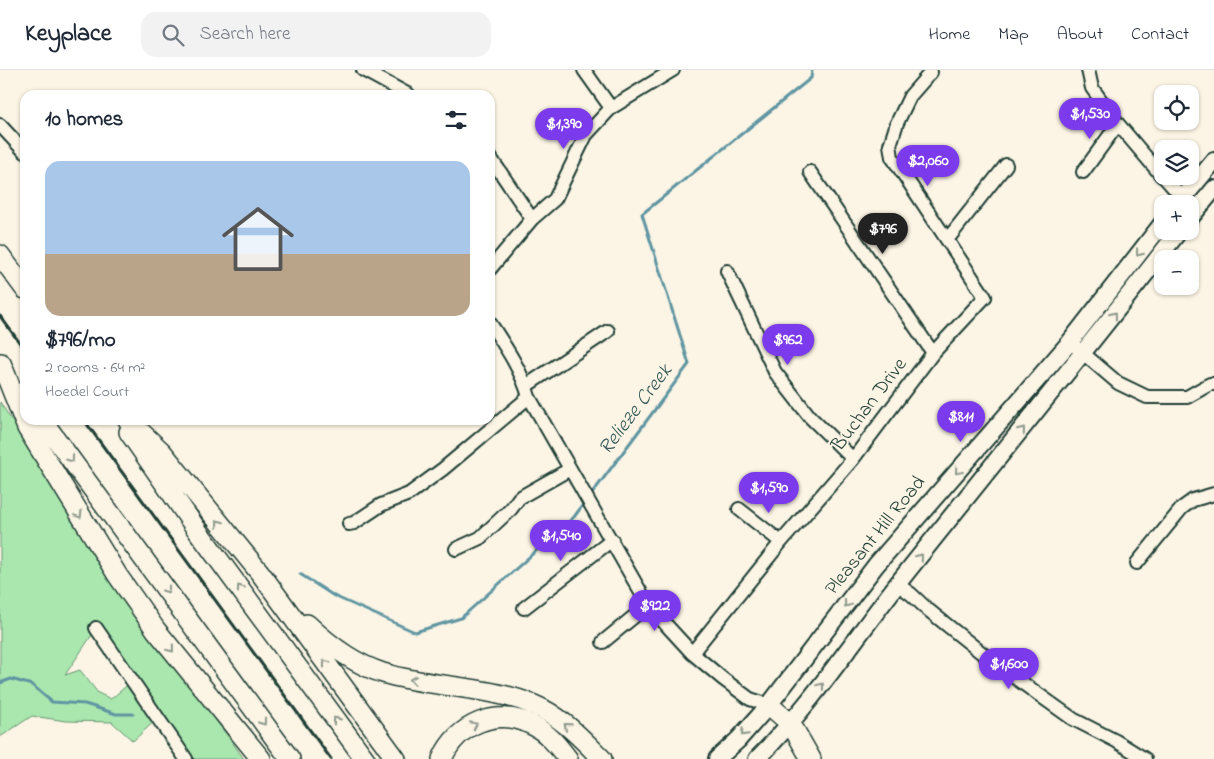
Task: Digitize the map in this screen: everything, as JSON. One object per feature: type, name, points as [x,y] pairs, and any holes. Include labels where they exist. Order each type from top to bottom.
[{"type":"highway","points":[[0,255],[20,282]]},
{"type":"highway","points":[[0,362],[20,389]]},
{"type":"highway","points":[[0,362],[20,411]]},
{"type":"highway","points":[[26,425],[110,564],[147,618],[261,759]]},
{"type":"highway","points":[[46,425],[290,759]]},
{"type":"highway","points":[[124,425],[197,530],[365,759]]},
{"type":"highway","points":[[133,425],[162,452],[260,574],[396,759]]},
{"type":"highway","points":[[260,574],[318,635],[336,649],[358,662],[380,672],[404,678],[494,693],[536,706],[555,717],[602,759]]},
{"type":"highway","points":[[769,705],[791,724],[811,759]]},
{"type":"highway","points":[[221,710],[251,759]]},
{"type":"highway","points":[[442,759],[450,745],[464,730],[477,722],[491,718],[506,717],[532,725],[546,734],[568,759]]},
{"type":"main road","points":[[1194,195],[1214,161]]},
{"type":"main road","points":[[1199,198],[1214,189]]},
{"type":"main road","name":"Pleasant Hill Road","points":[[717,759],[738,740],[769,705],[876,566],[1070,342],[1154,234]]},
{"type":"main road","points":[[757,759],[791,724],[898,584],[1084,354],[1172,240]]},
{"type":"street","points":[[363,70],[400,90]]},
{"type":"street","points":[[584,70],[611,108]]},
{"type":"street","points":[[495,263],[532,219],[555,199],[586,135],[611,108],[673,70]]},
{"type":"street","points":[[1088,70],[1092,88],[1118,124],[1154,166]]},
{"type":"street","points":[[931,72],[910,96],[897,122],[890,145],[892,157],[947,240],[1006,165]]},
{"type":"street","points":[[1083,172],[1118,124]]},
{"type":"street","points":[[0,125],[20,147]]},
{"type":"street","points":[[495,164],[532,219]]},
{"type":"street","points":[[810,172],[933,353]]},
{"type":"street","points":[[1170,185],[1178,195]]},
{"type":"street","name":"Buchan Drive","points":[[692,653],[781,542],[853,459],[933,353],[985,297],[947,240]]},
{"type":"street","points":[[727,271],[775,372],[810,416],[853,459]]},
{"type":"street","points":[[495,331],[570,470],[592,505],[648,605],[692,653],[723,680],[750,699],[769,705]]},
{"type":"street","points":[[495,421],[527,391],[608,331]]},
{"type":"street","points":[[1070,342],[1118,383],[1147,398],[1187,397],[1210,384],[1214,384]]},
{"type":"street","points":[[349,524],[354,523],[381,505],[410,494],[443,469],[490,425]]},
{"type":"street","points":[[456,550],[480,538],[511,509],[519,498],[570,470]]},
{"type":"street","points":[[1137,563],[1182,508],[1193,500],[1214,494]]},
{"type":"street","points":[[739,509],[781,542]]},
{"type":"street","points":[[524,608],[612,540]]},
{"type":"street","points":[[898,584],[993,662],[1066,714],[1145,759]]},
{"type":"street","points":[[604,642],[648,605]]},
{"type":"street","points":[[96,628],[186,759]]},
{"type":"green space","points":[[0,402],[124,602],[244,759],[186,759],[158,718],[133,741],[112,722],[66,721],[32,716],[0,737]],"holes":[[[96,629],[132,681],[111,699],[98,693],[80,670],[65,675]]]},
{"type":"waterway","name":"Relieze Creek","points":[[591,495],[689,364],[642,214],[811,78],[812,70]]},
{"type":"waterway","name":"Relieze Creek","points":[[300,574],[334,596],[415,632],[461,618],[574,517],[585,502]]},
{"type":"waterway","points":[[0,683],[11,679],[32,685],[52,702],[85,704],[116,714],[133,714]]},
{"type":"railway","points":[[0,316],[20,343]]},
{"type":"railway","points":[[88,425],[331,759]]}]
